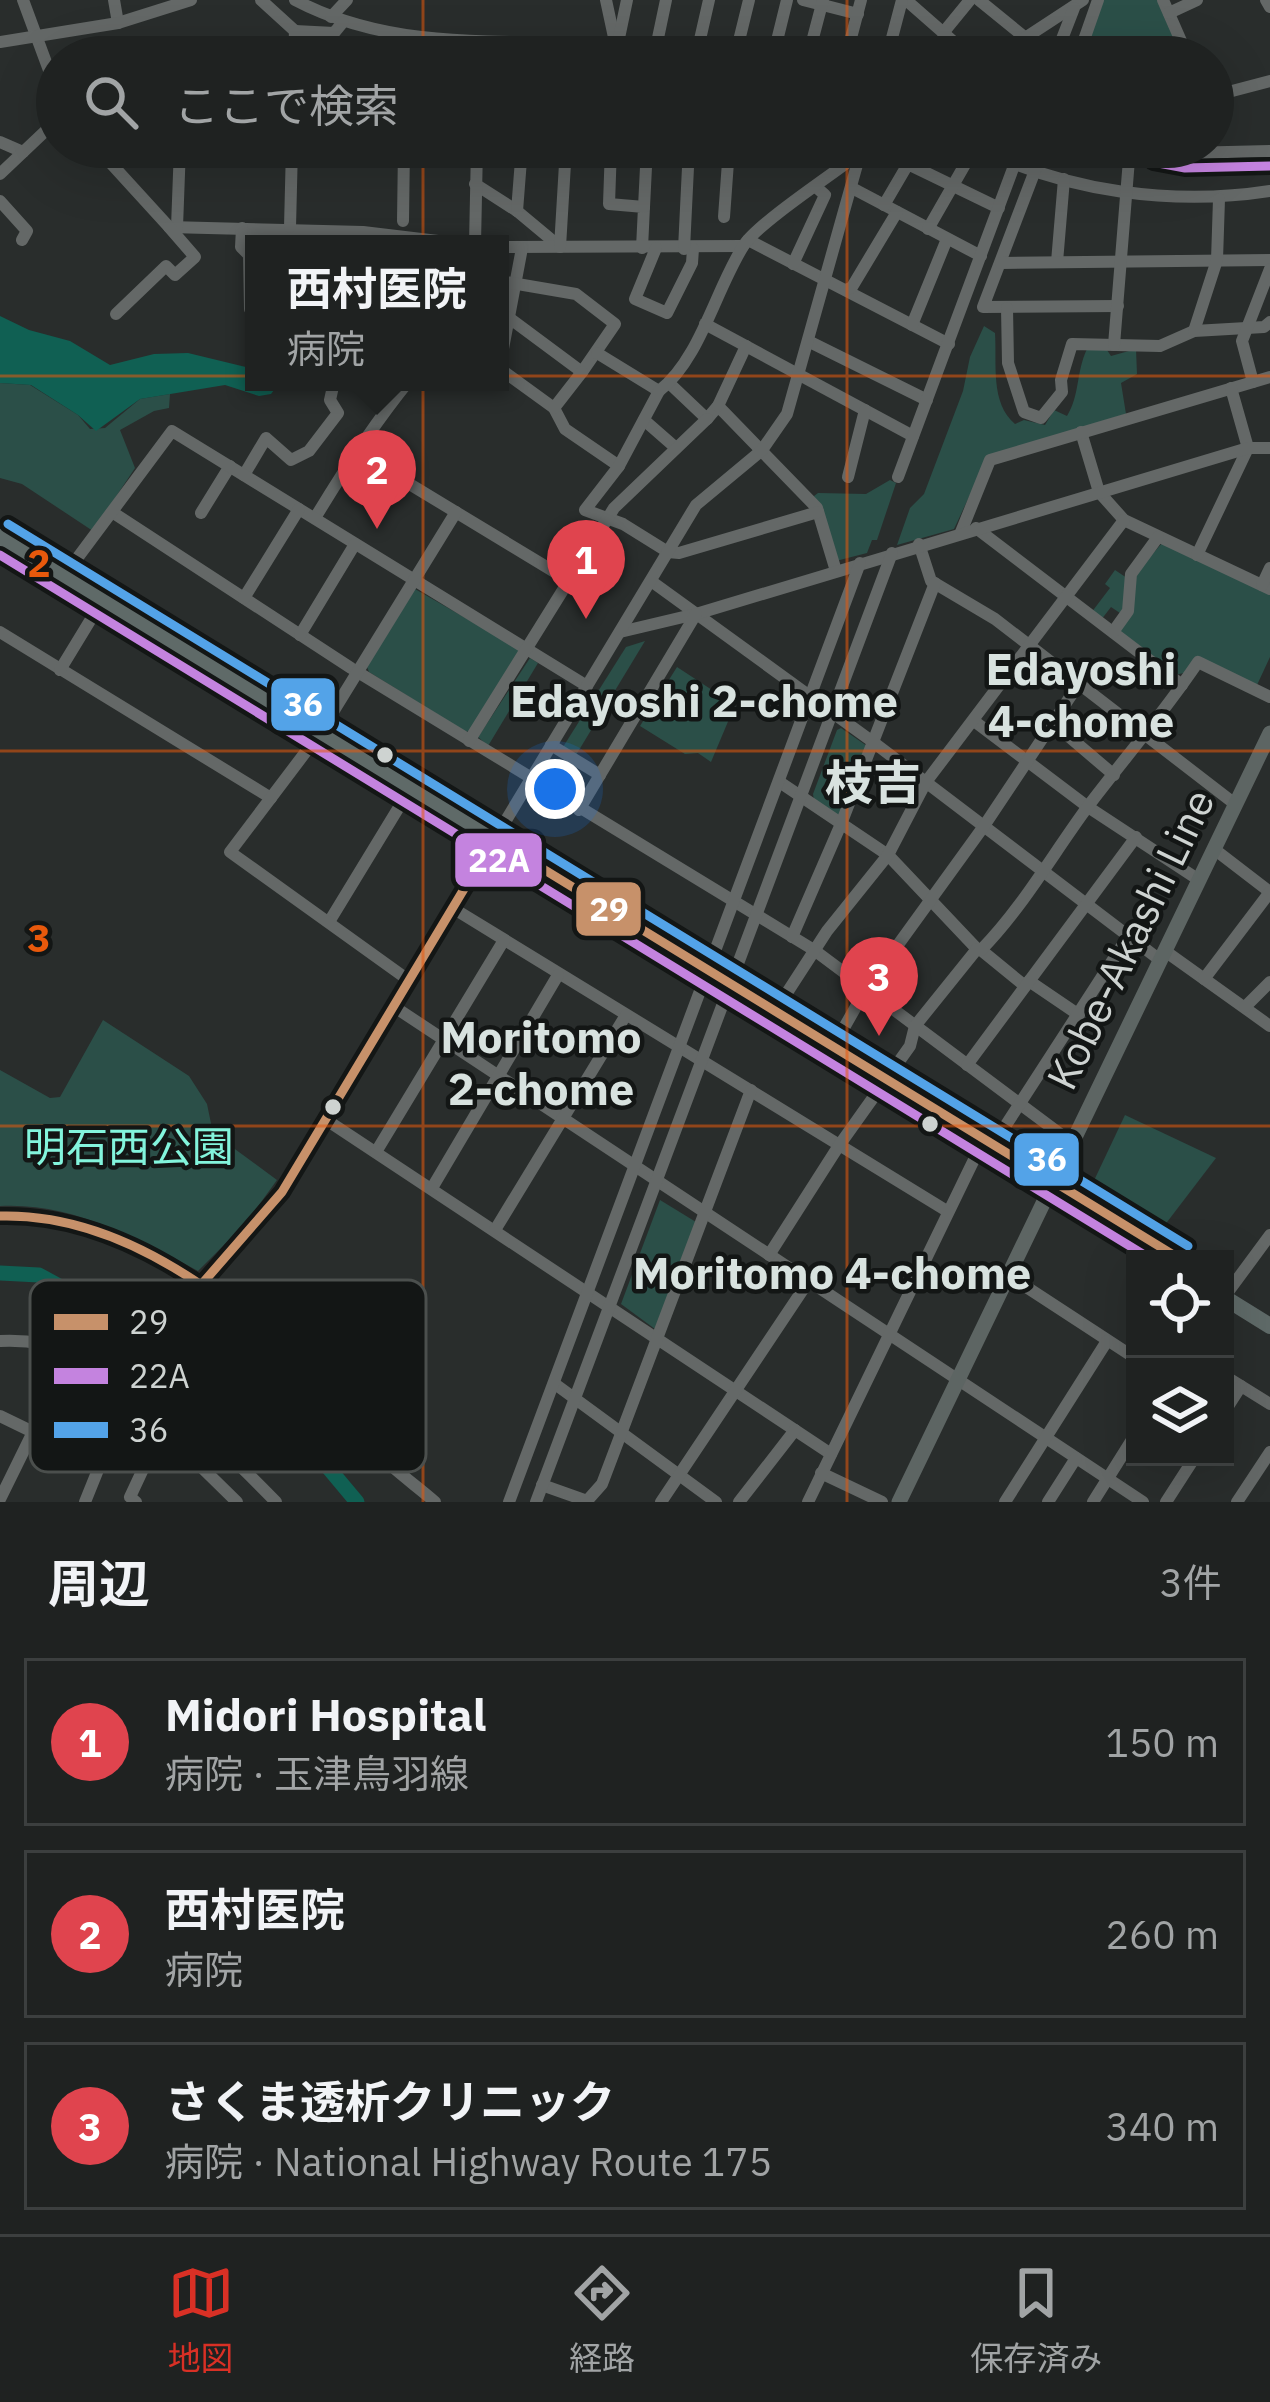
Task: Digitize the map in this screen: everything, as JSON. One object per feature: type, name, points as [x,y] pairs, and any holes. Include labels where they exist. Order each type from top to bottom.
[{"type":"highway","points":[[0,537],[61,580],[985,1144],[1148,1250]]},
{"type":"highway","points":[[0,548],[61,580]]},
{"type":"highway","points":[[772,1015],[833,1047],[884,1084]]},
{"type":"highway","points":[[1050,1185],[1164,1250]]},
{"type":"highway","points":[[1234,1297],[1270,1314]]},
{"type":"highway","points":[[1234,1299],[1270,1326]]},
{"type":"main road","name":"Kobe-Akashi Line","points":[[902,1501],[1050,1185],[1268,743]]},
{"type":"street","points":[[22,0],[39,36],[118,23],[191,0]]},
{"type":"street","points":[[114,0],[118,23]]},
{"type":"street","points":[[261,0],[295,31],[334,33],[346,0]]},
{"type":"street","points":[[295,0],[337,20],[401,36]]},
{"type":"street","points":[[607,0],[613,36]]},
{"type":"street","points":[[618,36],[627,0]]},
{"type":"street","points":[[658,36],[666,0]]},
{"type":"street","points":[[700,36],[709,0]]},
{"type":"street","points":[[742,36],[749,0]]},
{"type":"street","points":[[778,36],[787,0]]},
{"type":"street","points":[[803,0],[860,7],[852,36]]},
{"type":"street","points":[[893,36],[904,0],[947,36]]},
{"type":"street","points":[[943,32],[975,0],[1019,36]]},
{"type":"street","points":[[1050,0],[1075,5]]},
{"type":"street","points":[[1085,36],[1098,0]]},
{"type":"street","points":[[1179,36],[1166,7],[1197,0]]},
{"type":"street","points":[[814,36],[823,2]]},
{"type":"street","points":[[1028,36],[1075,5]]},
{"type":"street","points":[[1061,36],[1075,5]]},
{"type":"street","points":[[295,31],[295,36]]},
{"type":"street","points":[[0,42],[36,36]]},
{"type":"street","points":[[1234,90],[1270,81]]},
{"type":"street","points":[[0,174],[36,140]]},
{"type":"street","points":[[0,142],[23,152]]},
{"type":"street","points":[[1234,151],[1270,152]]},
{"type":"street","points":[[116,314],[166,266],[175,275],[195,257],[125,168]]},
{"type":"street","points":[[173,227],[178,168]]},
{"type":"street","points":[[290,227],[291,168]]},
{"type":"street","points":[[403,220],[404,168]]},
{"type":"street","points":[[475,235],[476,168]]},
{"type":"street","points":[[518,212],[521,168]]},
{"type":"street","points":[[560,247],[565,168]]},
{"type":"street","points":[[610,168],[609,204],[644,207]]},
{"type":"street","points":[[645,168],[649,248],[635,299],[667,313],[692,263],[688,168]]},
{"type":"street","points":[[724,217],[728,168]]},
{"type":"street","points":[[818,512],[680,553],[668,552],[585,510],[620,466],[705,324],[746,243],[841,168]]},
{"type":"street","points":[[205,1280],[269,1210],[697,506],[762,450],[787,414],[858,168]]},
{"type":"street","points":[[846,290],[852,287],[906,168]]},
{"type":"street","points":[[915,168],[999,208]]},
{"type":"street","points":[[928,229],[964,168]]},
{"type":"street","points":[[898,477],[1013,168]]},
{"type":"street","points":[[1021,168],[1126,191],[1220,199],[1270,191]]},
{"type":"street","points":[[1035,168],[983,307],[1118,306]]},
{"type":"street","points":[[1114,345],[1128,168]]},
{"type":"street","points":[[1057,262],[1064,179]]},
{"type":"street","points":[[476,184],[560,247]]},
{"type":"street","points":[[794,264],[825,195],[816,188]]},
{"type":"street","points":[[852,188],[981,256]]},
{"type":"street","points":[[1194,332],[1217,260],[1220,199]]},
{"type":"street","points":[[0,201],[27,231],[22,240]]},
{"type":"street","points":[[173,227],[290,227],[371,235]]},
{"type":"street","points":[[242,228],[245,251]]},
{"type":"street","points":[[913,325],[947,239]]},
{"type":"street","points":[[509,247],[688,249],[746,243],[949,344]]},
{"type":"street","points":[[509,300],[522,248]]},
{"type":"street","points":[[1000,263],[1217,260],[1270,264],[1242,341],[1253,382]]},
{"type":"street","points":[[509,281],[576,294],[615,324],[554,407]]},
{"type":"street","points":[[1006,308],[1013,380],[1024,412],[1042,418],[1062,392],[1072,344],[1160,346],[1194,332],[1264,327],[1270,322]]},
{"type":"street","points":[[509,320],[582,372]]},
{"type":"street","points":[[705,324],[913,436]]},
{"type":"street","points":[[808,341],[927,400]]},
{"type":"street","points":[[470,741],[607,518],[718,406],[746,346]]},
{"type":"street","points":[[597,353],[664,387],[707,418]]},
{"type":"street","points":[[509,374],[554,407],[565,429],[620,466]]},
{"type":"street","points":[[961,532],[990,460],[1270,376]]},
{"type":"street","points":[[1197,555],[1249,448],[1231,388]]},
{"type":"street","points":[[244,475],[266,438],[291,460],[309,451],[338,413],[330,400],[332,391]]},
{"type":"street","points":[[380,391],[391,399]]},
{"type":"street","points":[[315,518],[399,391]]},
{"type":"street","points":[[718,406],[818,512],[836,571]]},
{"type":"street","points":[[848,477],[865,410]]},
{"type":"street","points":[[644,420],[676,448]]},
{"type":"street","points":[[61,580],[172,431],[587,686]]},
{"type":"street","points":[[1081,432],[1099,492],[1124,520],[1266,587],[1270,568]]},
{"type":"street","points":[[620,632],[696,614],[1249,448],[1270,448]]},
{"type":"street","points":[[355,451],[568,580]]},
{"type":"street","points":[[201,513],[230,466]]},
{"type":"street","points":[[244,598],[299,509]]},
{"type":"street","points":[[112,512],[579,810],[814,950],[1071,1142]]},
{"type":"street","points":[[407,979],[230,852],[317,737],[456,512]]},
{"type":"street","points":[[772,1015],[814,950],[888,855],[926,782],[1124,520]]},
{"type":"street","points":[[976,528],[1183,685]]},
{"type":"street","points":[[1113,632],[1128,611],[1131,574],[1158,537]]},
{"type":"street","points":[[300,634],[356,544]]},
{"type":"street","points":[[919,544],[934,583],[995,619],[1235,804]]},
{"type":"street","points":[[536,1502],[892,553]]},
{"type":"street","points":[[509,1502],[860,563]]},
{"type":"street","points":[[651,581],[1130,935],[1270,1026]]},
{"type":"street","points":[[792,938],[934,583]]},
{"type":"street","points":[[60,670],[100,604]]},
{"type":"street","points":[[579,810],[696,614]]},
{"type":"street","points":[[0,632],[271,798]]},
{"type":"street","points":[[769,1255],[910,1046],[915,1026],[1010,919],[1198,662],[1270,698]]},
{"type":"street","points":[[833,1047],[866,989],[1078,686]]},
{"type":"street","points":[[974,721],[1088,807],[1199,880]]},
{"type":"street","points":[[1053,723],[1114,775]]},
{"type":"street","points":[[550,745],[600,776]]},
{"type":"street","points":[[781,783],[888,855],[979,950],[1079,1015]]},
{"type":"street","points":[[328,922],[408,792]]},
{"type":"street","points":[[967,1065],[1136,838]]},
{"type":"street","points":[[1204,979],[1270,892],[1214,848]]},
{"type":"street","points":[[451,907],[947,1210]]},
{"type":"street","points":[[808,1502],[947,1210],[985,1144],[1021,1104],[1130,935]]},
{"type":"street","points":[[376,1152],[504,940]]},
{"type":"street","points":[[433,1188],[558,975]]},
{"type":"street","points":[[1245,1007],[1270,982]]},
{"type":"street","points":[[393,1006],[1143,1502]]},
{"type":"street","points":[[495,1230],[626,1015]]},
{"type":"street","points":[[542,1485],[586,1502],[602,1484],[751,1090]]},
{"type":"street","points":[[325,1119],[831,1454]]},
{"type":"street","points":[[0,1216],[27,1214],[88,1229],[167,1264],[191,1280]]},
{"type":"street","points":[[1234,1282],[1270,1235]]},
{"type":"street","points":[[1008,1275],[1126,1353]]},
{"type":"street","points":[[661,1502],[808,1282]]},
{"type":"street","points":[[0,1341],[30,1342]]},
{"type":"street","points":[[1005,1502],[1107,1341]]},
{"type":"street","points":[[1234,1382],[1270,1404]]},
{"type":"street","points":[[555,1384],[716,1502]]},
{"type":"street","points":[[1234,1397],[1241,1386]]},
{"type":"street","points":[[0,1416],[30,1431]]},
{"type":"street","points":[[739,1502],[794,1430]]},
{"type":"street","points":[[2,1500],[30,1439]]},
{"type":"street","points":[[1093,1502],[1126,1449]]},
{"type":"street","points":[[1238,1502],[1270,1452]]},
{"type":"street","points":[[1048,1502],[1076,1458]]},
{"type":"street","points":[[1166,1502],[1189,1466]]},
{"type":"street","points":[[85,1502],[97,1472]]},
{"type":"street","points":[[133,1500],[144,1472]]},
{"type":"street","points":[[206,1472],[237,1502]]},
{"type":"street","points":[[243,1472],[273,1501]]},
{"type":"street","points":[[400,1472],[435,1502]]},
{"type":"street","points":[[821,1473],[882,1502]]},
{"type":"green space","points":[[1102,0],[1158,0],[1174,36],[1089,36]]},
{"type":"green space","points":[[984,326],[995,333],[998,394],[1015,424],[1024,420],[1045,425],[1054,410],[1067,416],[1087,349],[1107,350],[1111,356],[1136,349],[1137,374],[1121,383],[1126,414],[988,456],[954,529],[897,545],[910,508],[924,494]]},
{"type":"green space","points":[[0,383],[30,385],[78,415],[90,429],[105,428],[140,399],[170,394],[169,408],[120,430],[135,468],[93,531],[22,484],[0,478]]},
{"type":"green space","points":[[890,480],[896,483],[877,540],[872,540],[867,553],[836,561],[814,496],[866,494]]},
{"type":"green space","points":[[1163,542],[1270,593],[1270,657],[1257,685],[1197,657],[1184,673],[1174,675],[1119,630],[1123,615],[1111,607],[1101,620],[1091,613],[1110,588],[1105,584],[1115,570],[1130,580]]},
{"type":"green space","points":[[415,589],[518,648],[519,655],[472,730],[466,732],[369,672],[367,667]]},
{"type":"green space","points":[[645,641],[576,755],[563,747],[626,647]]},
{"type":"green space","points":[[530,658],[538,663],[488,746],[478,737]]},
{"type":"green space","points":[[677,667],[735,705],[711,762],[698,753],[685,754],[640,726]]},
{"type":"green space","points":[[841,728],[867,746],[839,816],[814,800],[813,794]]},
{"type":"green space","name":"明石西公園","points":[[103,1020],[189,1076],[207,1104],[213,1133],[277,1180],[245,1224],[198,1271],[78,1216],[0,1206],[0,1070],[50,1098],[60,1097]]},
{"type":"green space","points":[[1125,1115],[1216,1158],[1161,1230],[1090,1189]]},
{"type":"green space","points":[[660,1200],[696,1222],[655,1329],[621,1304]]},
{"type":"shaded area","points":[[0,316],[70,341],[110,365],[154,354],[188,353],[245,367],[245,391],[273,391],[259,396],[225,385],[140,399],[96,431],[31,385],[0,383]]},
{"type":"waterway","points":[[0,1273],[39,1275],[48,1280]]},
{"type":"waterway","points":[[332,1472],[357,1502]]},
{"type":"transit line","name":"22A","points":[[1234,167],[1270,166]]},
{"type":"transit line","name":"36","points":[[8,524],[1188,1246]]},
{"type":"transit line","name":"22A","points":[[0,555],[1136,1250]]},
{"type":"transit line","name":"29","points":[[205,1280],[282,1192],[494,839],[1165,1250]]},
{"type":"transit line","name":"29","points":[[0,1216],[54,1220],[105,1234],[193,1280]]},
{"type":"place","name":"西村医院","points":[[377,529]]},
{"type":"place","name":"Midori Hospital","points":[[586,619]]},
{"type":"place","name":"さくま透析クリニック","points":[[879,1036]]},
{"type":"district","name":"Edayoshi 4-chome","points":[[1081,694]]},
{"type":"district","name":"Edayoshi 2-chome","points":[[704,700]]},
{"type":"district","name":"枝吉","points":[[873,782]]},
{"type":"district","name":"Moritomo 2-chome","points":[[541,1062]]},
{"type":"district","name":"Moritomo 4-chome","points":[[832,1272]]}]
